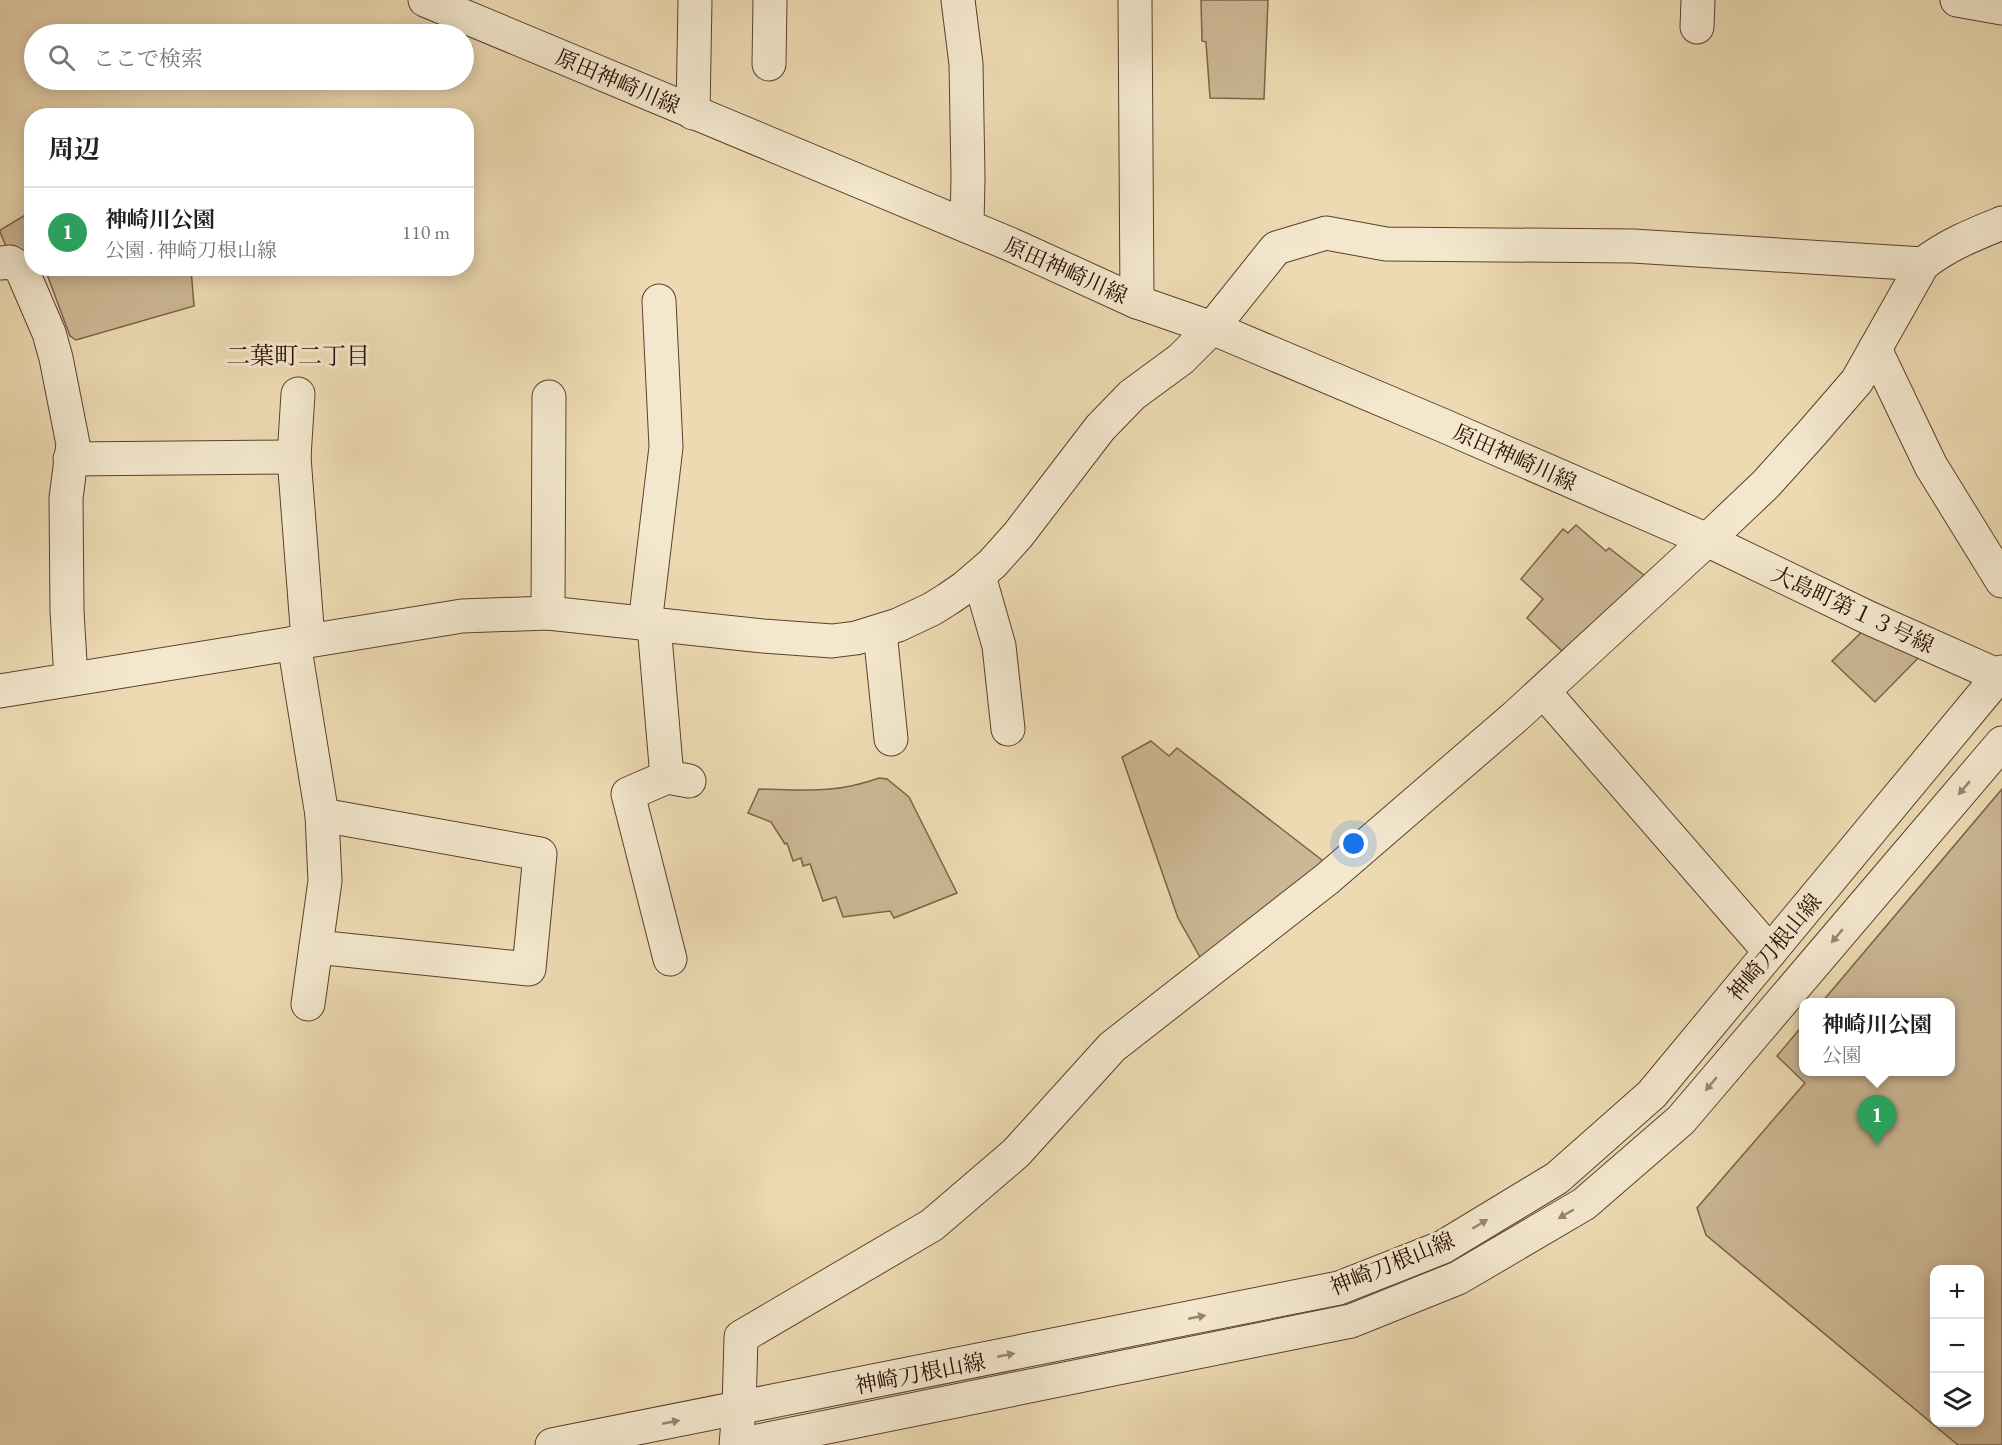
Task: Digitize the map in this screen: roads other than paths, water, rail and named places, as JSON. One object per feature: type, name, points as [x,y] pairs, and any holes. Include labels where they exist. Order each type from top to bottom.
[{"type":"street","name":"原田神崎川線","points":[[426,0],[967,226],[1137,302],[1212,328],[1707,540]]},
{"type":"street","points":[[693,113],[695,0]]},
{"type":"street","points":[[769,64],[770,0]]},
{"type":"street","points":[[958,0],[966,64],[967,226]]},
{"type":"street","points":[[1135,0],[1137,302]]},
{"type":"street","points":[[1958,0],[2002,8]]},
{"type":"street","points":[[737,1445],[741,1337],[932,1225],[1016,1153],[1112,1047],[1327,879],[1544,692],[1766,483],[1812,433],[1857,381],[1923,264],[1937,252],[2002,223]]},
{"type":"street","points":[[0,691],[462,616],[548,613],[832,641],[880,632],[932,609],[979,576],[1018,535],[1110,417],[1132,396],[1181,359],[1212,328],[1276,248],[1326,232],[1386,244],[1634,246],[1923,264]]},
{"type":"street","points":[[10,265],[49,333],[73,444],[66,498],[67,611],[71,680]]},
{"type":"street","points":[[659,301],[666,447],[649,624],[678,779],[628,794],[670,959]]},
{"type":"street","points":[[1875,349],[1931,466],[2002,581]]},
{"type":"street","points":[[298,394],[294,456],[301,642],[322,815],[325,881],[308,1004]]},
{"type":"street","points":[[548,613],[549,397]]},
{"type":"street","points":[[70,459],[294,456]]},
{"type":"street","name":"大島町第１３号線","points":[[1707,540],[1869,618],[2001,674]]},
{"type":"street","points":[[979,576],[999,646],[1008,729]]},
{"type":"street","points":[[880,632],[891,739]]},
{"type":"street","name":"神崎刀根山線","points":[[552,1445],[1339,1288],[1443,1247],[1557,1178],[1652,1094],[2001,674]]},
{"type":"street","points":[[1544,692],[1770,952]]},
{"type":"street","name":"神崎刀根山線","points":[[737,1445],[1352,1321],[1458,1278],[1584,1204],[1681,1119],[2002,743]]},
{"type":"street","points":[[316,947],[529,969],[540,854],[322,815]]},
{"type":"place","name":"神崎川公園","points":[[1877,1145]]},
{"type":"district","name":"二葉町二丁目","points":[[298,356]]}]
